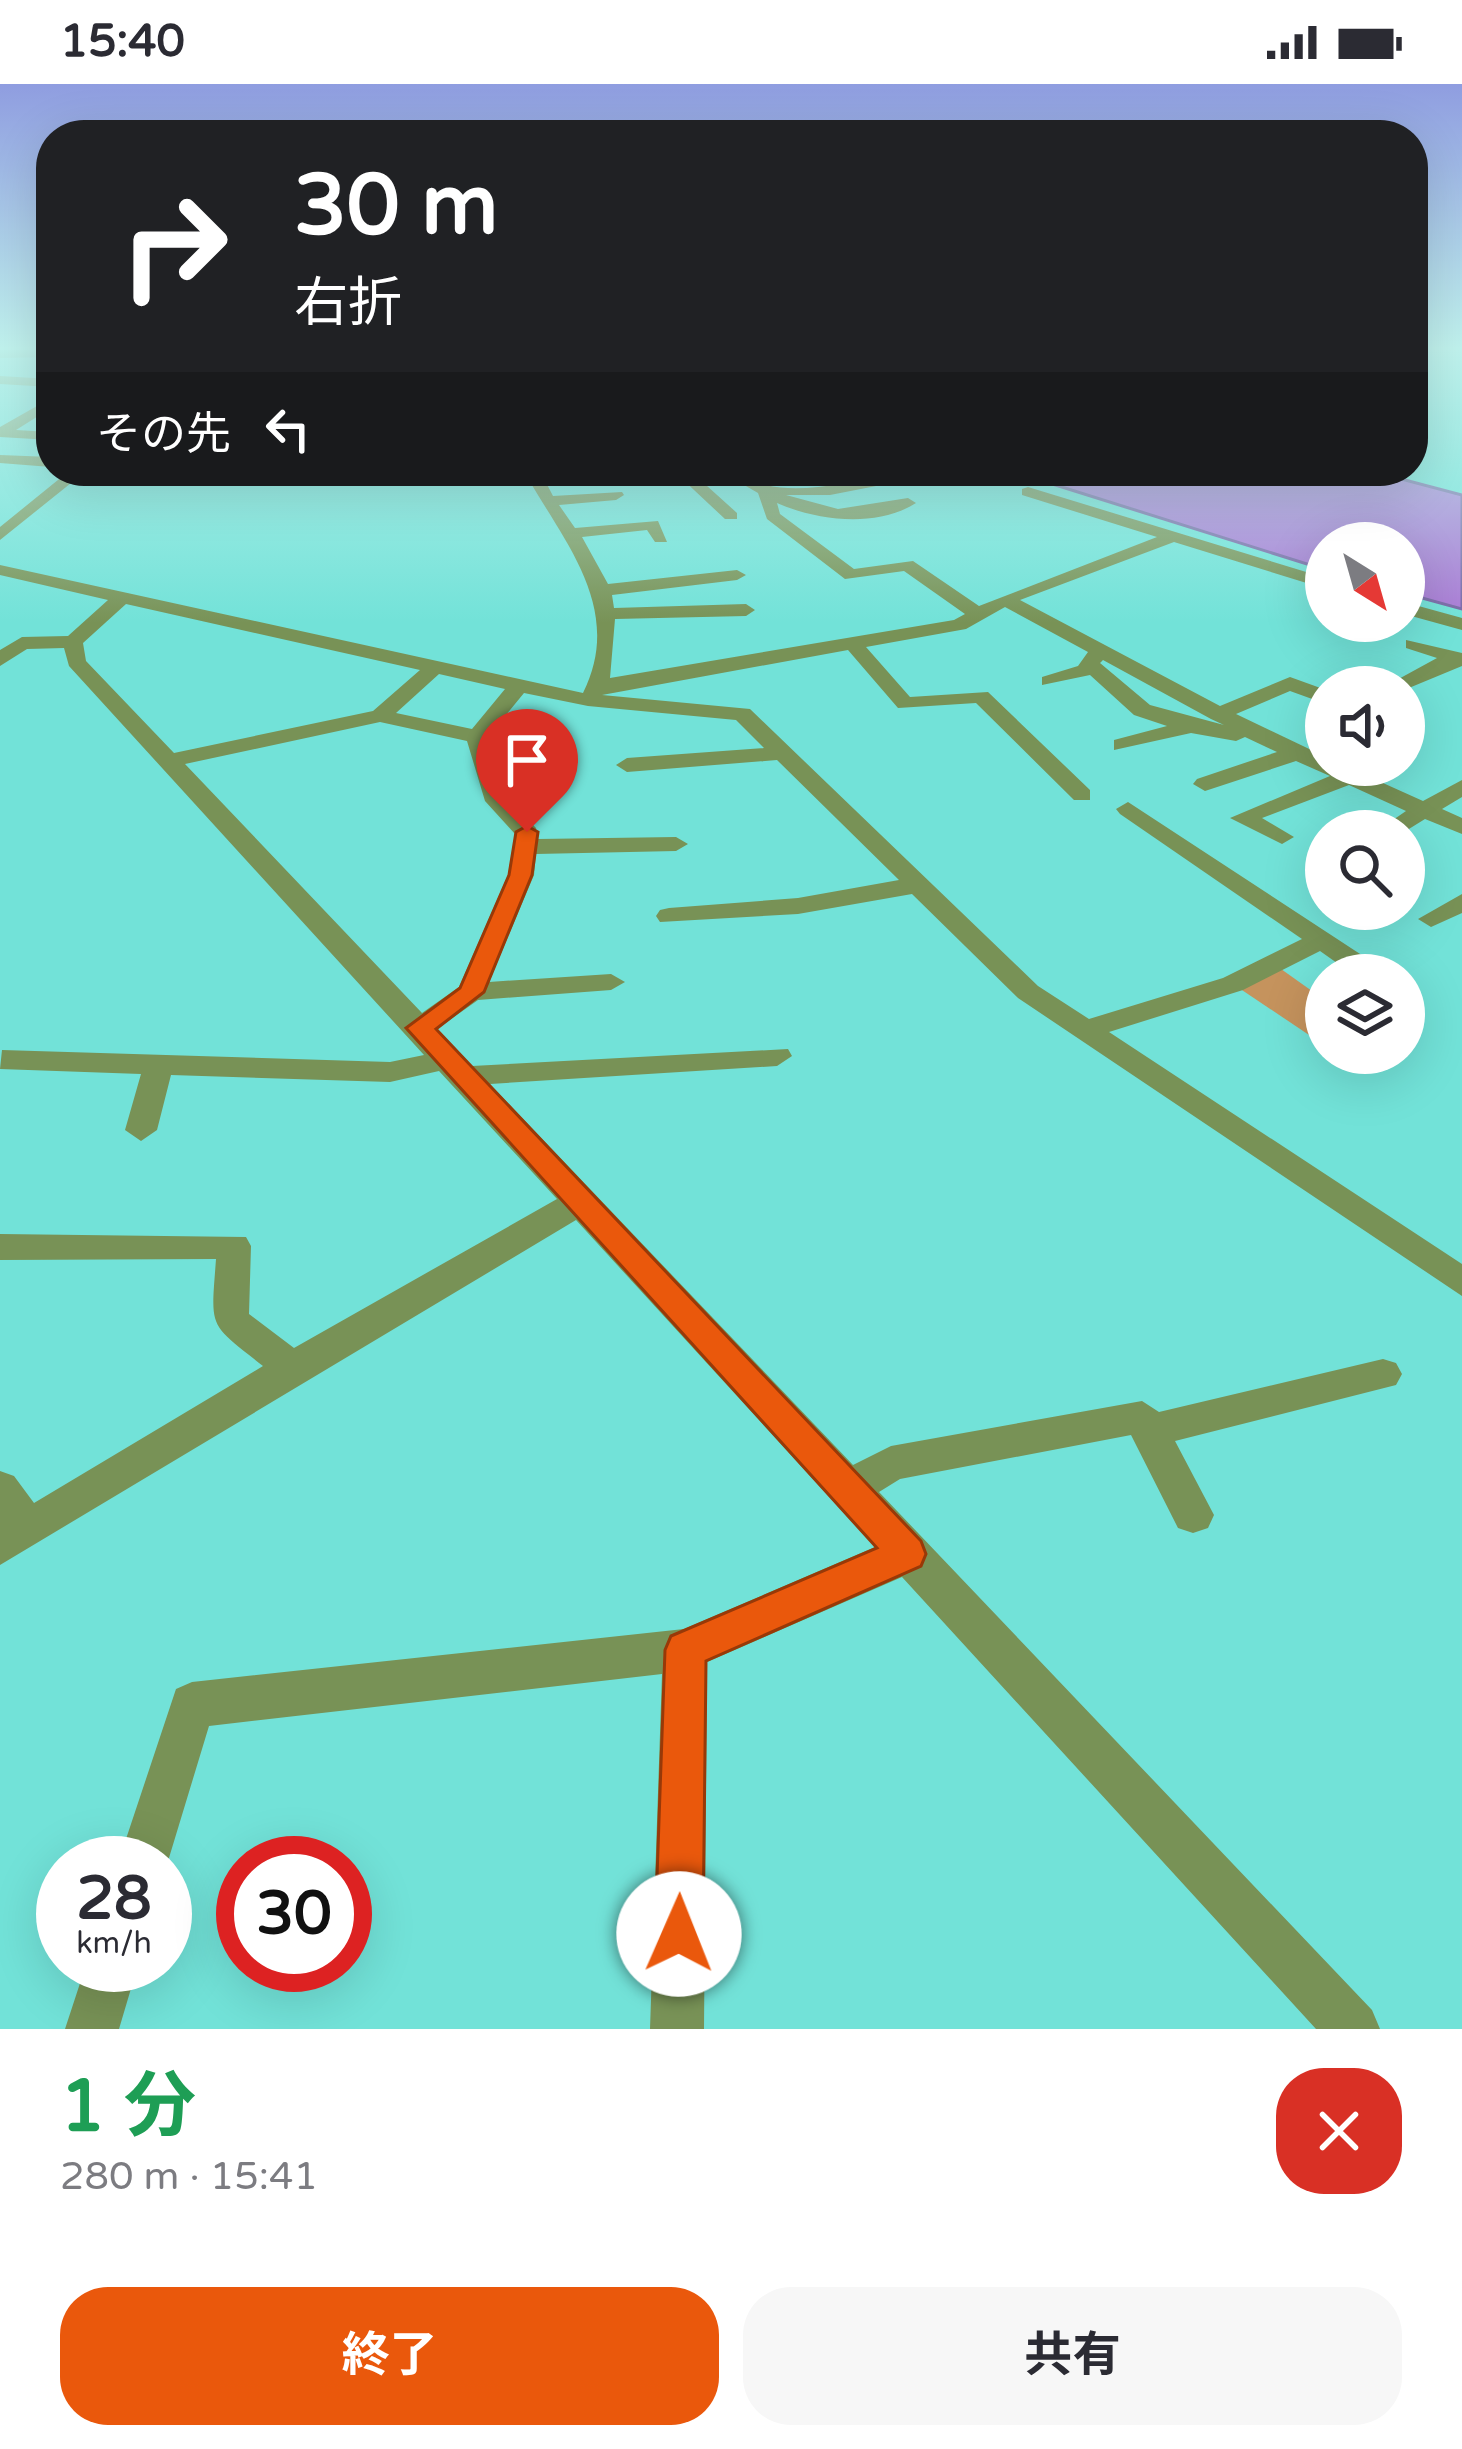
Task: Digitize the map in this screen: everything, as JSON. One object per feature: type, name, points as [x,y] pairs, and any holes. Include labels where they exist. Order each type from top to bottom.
[{"type":"street","points":[[0,459],[36,461]]},
{"type":"street","points":[[0,536],[60,486]]},
{"type":"street","points":[[540,486],[604,590],[610,614],[593,693]]},
{"type":"street","points":[[697,486],[731,516]]},
{"type":"street","points":[[757,486],[807,512],[830,516],[908,503]]},
{"type":"street","points":[[765,490],[852,486]]},
{"type":"street","points":[[765,490],[773,516],[851,575],[907,566],[978,614]]},
{"type":"street","points":[[1028,492],[1305,578]]},
{"type":"street","points":[[547,501],[616,496]]},
{"type":"street","points":[[571,533],[652,525],[662,538]]},
{"type":"street","points":[[593,693],[959,625],[1005,599],[1170,538]]},
{"type":"street","points":[[0,570],[519,686],[742,714],[1028,992],[1462,1282]]},
{"type":"street","points":[[604,590],[737,574]]},
{"type":"street","points":[[1005,599],[1095,657],[1305,757]]},
{"type":"street","points":[[0,660],[22,644],[73,642],[119,600]]},
{"type":"street","points":[[610,614],[746,610]]},
{"type":"street","points":[[1425,614],[1462,624]]},
{"type":"street","points":[[73,642],[76,662],[1353,2029]]},
{"type":"street","points":[[853,642],[905,704],[981,696],[1082,795]]},
{"type":"street","points":[[1413,644],[1458,659]]},
{"type":"street","points":[[1048,681],[1095,657]]},
{"type":"street","points":[[1095,657],[1142,710],[1271,741]]},
{"type":"street","points":[[1425,673],[1458,659]]},
{"type":"street","points":[[380,716],[436,666]]},
{"type":"street","points":[[1219,714],[1289,683],[1305,689]]},
{"type":"street","points":[[477,737],[519,686]]},
{"type":"street","points":[[169,761],[380,716],[477,737]]},
{"type":"street","points":[[1122,746],[1190,725]]},
{"type":"street","points":[[471,992],[520,875],[527,832],[497,801],[477,737]]},
{"type":"street","points":[[627,765],[782,753]]},
{"type":"street","points":[[1205,784],[1296,753]]},
{"type":"street","points":[[1282,837],[1242,818],[1325,786]]},
{"type":"street","points":[[1368,786],[1420,810]]},
{"type":"street","points":[[1425,811],[1462,787]]},
{"type":"street","points":[[1128,809],[1342,954]]},
{"type":"street","points":[[1425,812],[1462,827]]},
{"type":"street","points":[[525,847],[676,844]]},
{"type":"street","points":[[669,916],[798,906],[917,885]]},
{"type":"street","points":[[1431,919],[1462,902]]},
{"type":"street","points":[[1084,1030],[1233,984],[1322,940]]},
{"type":"street","points":[[419,1028],[471,992],[610,982]]},
{"type":"street","points":[[2,1060],[390,1072],[777,1056]]},
{"type":"street","points":[[141,1130],[158,1065]]},
{"type":"street","points":[[0,1489],[13,1536],[292,1367],[581,1201]]},
{"type":"street","points":[[0,1246],[234,1246],[230,1320],[292,1367]]},
{"type":"street","points":[[1149,1431],[1383,1374]]},
{"type":"street","points":[[848,1489],[891,1463],[1142,1417],[1193,1515]]},
{"type":"street","points":[[151,1836],[192,1705],[685,1650],[907,1554]]},
{"type":"street","points":[[677,2029],[685,1650]]},
{"type":"street","points":[[92,2029],[104,1992]]},
{"type":"shaded area","points":[[1059,486],[1428,486],[1462,495],[1462,609],[1425,599],[1425,522],[1305,522],[1305,563]]},
{"type":"shaded area","points":[[1274,964],[1305,986],[1305,1032],[1233,984]]},
{"type":"route","points":[[527,832],[520,875],[471,992],[419,1028],[907,1554],[685,1650],[679,1934]]}]
